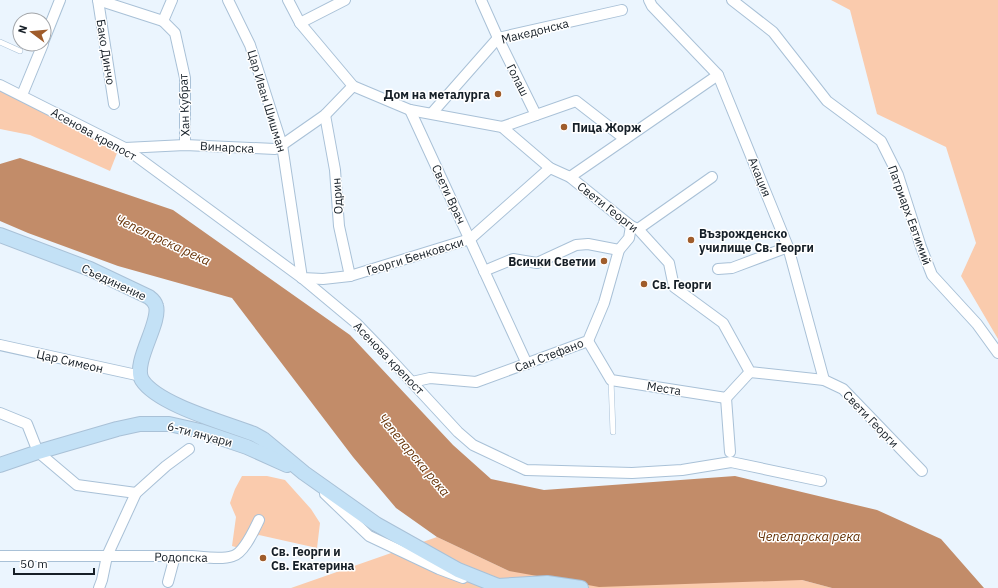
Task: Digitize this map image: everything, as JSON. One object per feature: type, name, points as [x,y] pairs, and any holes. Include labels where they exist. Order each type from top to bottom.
[{"type":"main road","name":"Съединение","points":[[0,235],[90,269],[150,297],[154,301],[157,312],[141,362],[141,376]]},
{"type":"main road","points":[[141,376],[155,392],[178,406],[254,434],[263,439],[304,473],[376,524],[458,570],[498,586],[546,583],[581,588]]},
{"type":"main road","name":"6-ти януари","points":[[0,465],[38,452],[117,429],[140,424],[168,424],[200,431],[247,447],[304,473]]},
{"type":"street","points":[[52,20],[60,0]]},
{"type":"street","points":[[98,0],[163,21],[172,0]]},
{"type":"street","name":"Бако Динчо","points":[[98,0],[114,104]]},
{"type":"street","name":"Цар Иван Шишман","points":[[228,0],[250,45],[282,145],[302,278]]},
{"type":"street","points":[[288,0],[300,23],[353,86]]},
{"type":"street","points":[[300,23],[345,0]]},
{"type":"street","name":"Голаш","points":[[481,0],[536,115]]},
{"type":"street","name":"Акация","points":[[649,0],[652,6],[718,75],[788,247],[824,380]]},
{"type":"street","name":"Патриарх Евтимий","points":[[732,0],[773,32],[828,101],[881,141],[898,175],[921,247],[932,275],[977,324],[998,353]]},
{"type":"street","name":"Македонска","points":[[432,114],[498,38],[622,10]]},
{"type":"street","name":"Хан Кубрат","points":[[163,21],[175,34],[186,78],[185,145]]},
{"type":"street","points":[[22,95],[39,52]]},
{"type":"street","points":[[570,177],[718,75]]},
{"type":"street","name":"Асенова крепост","points":[[0,85],[125,148],[302,278],[356,323],[458,432],[473,445],[526,470],[632,473],[682,470],[731,462],[821,481]]},
{"type":"street","name":"Винарска","points":[[125,148],[185,145],[275,149],[325,115],[353,86]]},
{"type":"street","name":"Свети Георги","points":[[353,86],[410,110],[502,127],[550,168],[570,177],[634,228],[669,263],[674,287],[723,323],[750,372],[824,380],[843,390],[922,472]]},
{"type":"street","points":[[502,127],[576,101],[625,139]]},
{"type":"street","name":"Свети Врач","points":[[410,110],[527,364]]},
{"type":"street","name":"Одрин","points":[[325,115],[335,170],[339,226],[350,276]]},
{"type":"street","name":"Георги Бенковски","points":[[302,278],[323,279],[350,276],[470,239],[550,168]]},
{"type":"street","points":[[634,228],[712,177]]},
{"type":"street","name":"Сан Стефано","points":[[412,382],[430,378],[476,382],[588,341],[604,304],[619,250],[629,238],[634,228]]},
{"type":"street","points":[[484,271],[513,259],[537,263],[576,245],[588,244],[619,250]]},
{"type":"street","points":[[718,269],[732,268],[788,247]]},
{"type":"street","points":[[588,341],[611,380]]},
{"type":"street","name":"Цар Симеон","points":[[0,345],[141,376]]},
{"type":"street","points":[[730,452],[726,398],[750,372]]},
{"type":"street","name":"Места","points":[[611,380],[726,398]]},
{"type":"street","points":[[0,413],[27,424],[38,452],[77,485],[136,493]]},
{"type":"street","points":[[99,588],[107,556],[136,493],[166,466],[190,449]]},
{"type":"street","points":[[304,473],[369,536],[438,569],[495,588]]},
{"type":"street","name":"Родопска","points":[[0,556],[192,556],[217,558],[235,556],[247,543],[259,520]]},
{"type":"street","points":[[168,582],[175,556]]},
{"type":"lane","points":[[0,42],[12,47]]},
{"type":"lane","points":[[611,380],[613,432]]},
{"type":"shaded area","points":[[831,0],[998,0],[998,339],[961,276],[976,243],[946,147],[877,114],[850,10]]},
{"type":"shaded area","points":[[0,89],[119,148],[110,171],[30,135],[0,129]]},
{"type":"shaded area","points":[[242,476],[267,476],[285,480],[311,509],[320,523],[317,548],[259,535],[239,548],[232,546],[236,517],[230,503]]},
{"type":"shaded area","points":[[437,537],[509,571],[802,580],[832,588],[291,588]]},
{"type":"water","name":"Чепеларска река","points":[[20,158],[173,210],[350,335],[453,445],[491,479],[544,490],[735,476],[877,510],[941,539],[984,588],[832,588],[802,580],[599,587],[509,571],[437,537],[396,508],[353,457],[232,298],[118,266],[28,233],[0,221],[0,164]]},
{"type":"place","name":"Дом на металурга","points":[[498,94]]},
{"type":"place","name":"Пица Жорж","points":[[564,127]]},
{"type":"place","name":"Възрожденско училище Св. Георги","points":[[691,240]]},
{"type":"place","name":"Всички Светии","points":[[604,261]]},
{"type":"place","name":"Св. Георги","points":[[644,284]]},
{"type":"place","name":"Св. Георги и Св. Екатерина","points":[[263,558]]}]
